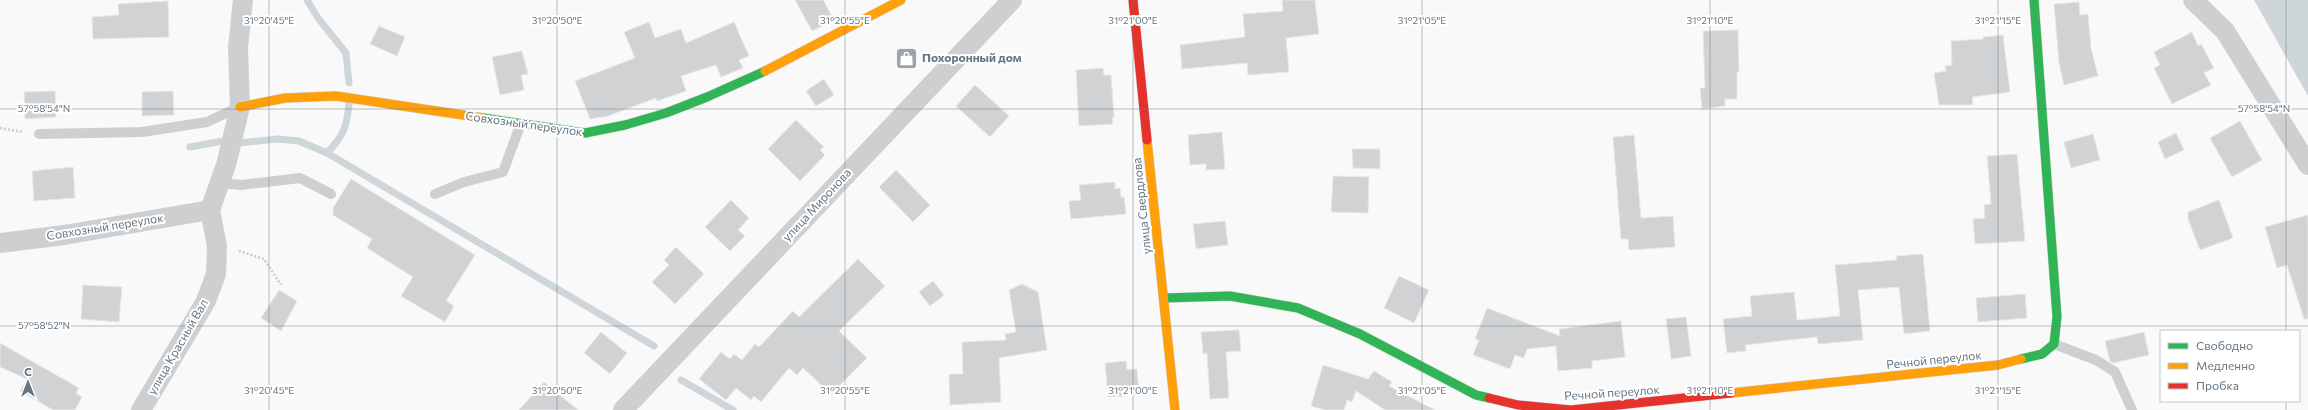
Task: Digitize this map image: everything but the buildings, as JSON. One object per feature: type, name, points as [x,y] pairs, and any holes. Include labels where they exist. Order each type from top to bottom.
[{"type":"street","points":[[210,210],[220,183],[240,107],[238,47],[243,0]]},
{"type":"street","name":"Совхозный переулок","points":[[240,107],[285,98],[336,96],[585,133],[614,129],[706,97],[749,79],[901,0]]},
{"type":"street","name":"улица Миронова","points":[[623,410],[1012,0]]},
{"type":"street","name":"улица Свердлова","points":[[1133,0],[1175,410]]},
{"type":"street","points":[[2034,0],[2054,257],[2057,317],[2054,344]]},
{"type":"street","points":[[2193,0],[2225,31],[2308,165]]},
{"type":"street","name":"Совхозный переулок","points":[[0,243],[64,235],[210,210]]},
{"type":"street","name":"улица Красный Вал","points":[[141,410],[206,301],[216,274],[217,246],[210,210]]},
{"type":"street","name":"Речной переулок","points":[[1164,298],[1230,296],[1298,308],[1360,334],[1476,395],[1518,404],[1572,410],[1998,365],[2042,354],[2054,344]]},
{"type":"lane","points":[[40,134],[142,132],[207,122],[240,107]]},
{"type":"lane","points":[[435,194],[464,182],[503,172],[520,123]]},
{"type":"lane","points":[[220,183],[241,185],[300,178],[331,194]]},
{"type":"lane","points":[[2054,344],[2096,360],[2115,372],[2132,410]]},
{"type":"path","points":[[0,128],[40,134]]},
{"type":"path","points":[[217,246],[264,259],[281,285]]},
{"type":"shaded area","points":[[2254,0],[2308,0],[2308,96]]},
{"type":"waterway","points":[[307,0],[318,18],[346,53],[349,83]]},
{"type":"waterway","points":[[327,153],[344,130],[349,103]]},
{"type":"waterway","points":[[239,143],[278,139],[299,141],[327,153],[654,346]]},
{"type":"waterway","points":[[190,147],[223,141]]},
{"type":"waterway","points":[[681,380],[733,410]]},
{"type":"traffic: fast","points":[[2021,359],[2042,354],[2054,344],[2057,317],[2034,0]]},
{"type":"traffic: fast","points":[[483,118],[585,133],[625,125],[666,113],[707,97],[765,71]]},
{"type":"traffic: fast","points":[[1164,298],[1230,296],[1298,308],[1360,334],[1476,395],[1489,398]]},
{"type":"traffic: slow","points":[[765,71],[901,0]]},
{"type":"traffic: slow","points":[[240,107],[285,98],[336,96],[483,118]]},
{"type":"traffic: slow","points":[[1147,140],[1175,410]]},
{"type":"traffic: slow","points":[[1731,393],[1998,365],[2021,359]]},
{"type":"traffic: jam","points":[[1133,0],[1147,140]]},
{"type":"traffic: jam","points":[[1489,398],[1518,405],[1571,410],[1731,393]]},
{"type":"place","name":"Похоронный дом","points":[[906,58]]}]
